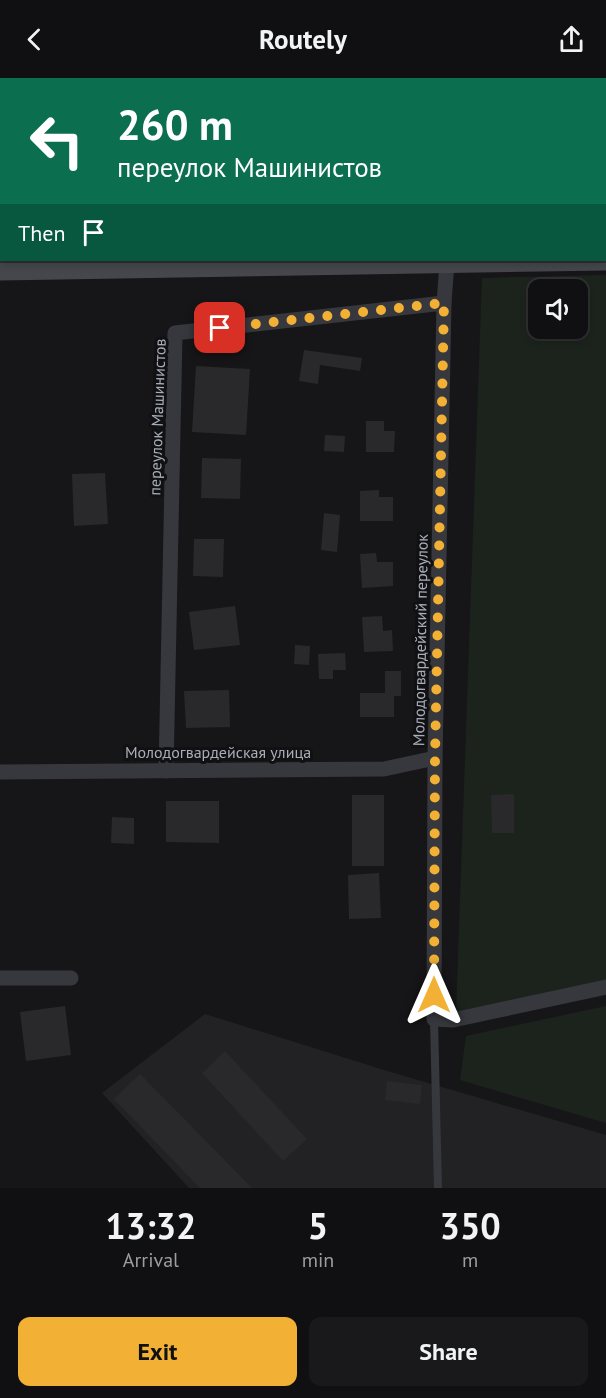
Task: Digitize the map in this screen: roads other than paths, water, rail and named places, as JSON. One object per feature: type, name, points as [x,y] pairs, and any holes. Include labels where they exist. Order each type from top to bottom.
[{"type":"main road","points":[[0,270],[169,264],[447,261]]},
{"type":"street","name":"Молодогвардейский переулок","points":[[434,1019],[435,758],[444,303],[447,261]]},
{"type":"street","name":"переулок Машинистов","points":[[166,771],[175,333],[444,303]]},
{"type":"street","name":"Молодогвардейская улица","points":[[0,772],[384,769],[435,758]]},
{"type":"street","points":[[0,978],[71,978]]},
{"type":"street","points":[[434,1019],[453,1020],[606,987]]},
{"type":"lane","points":[[434,1019],[438,1188]]}]
